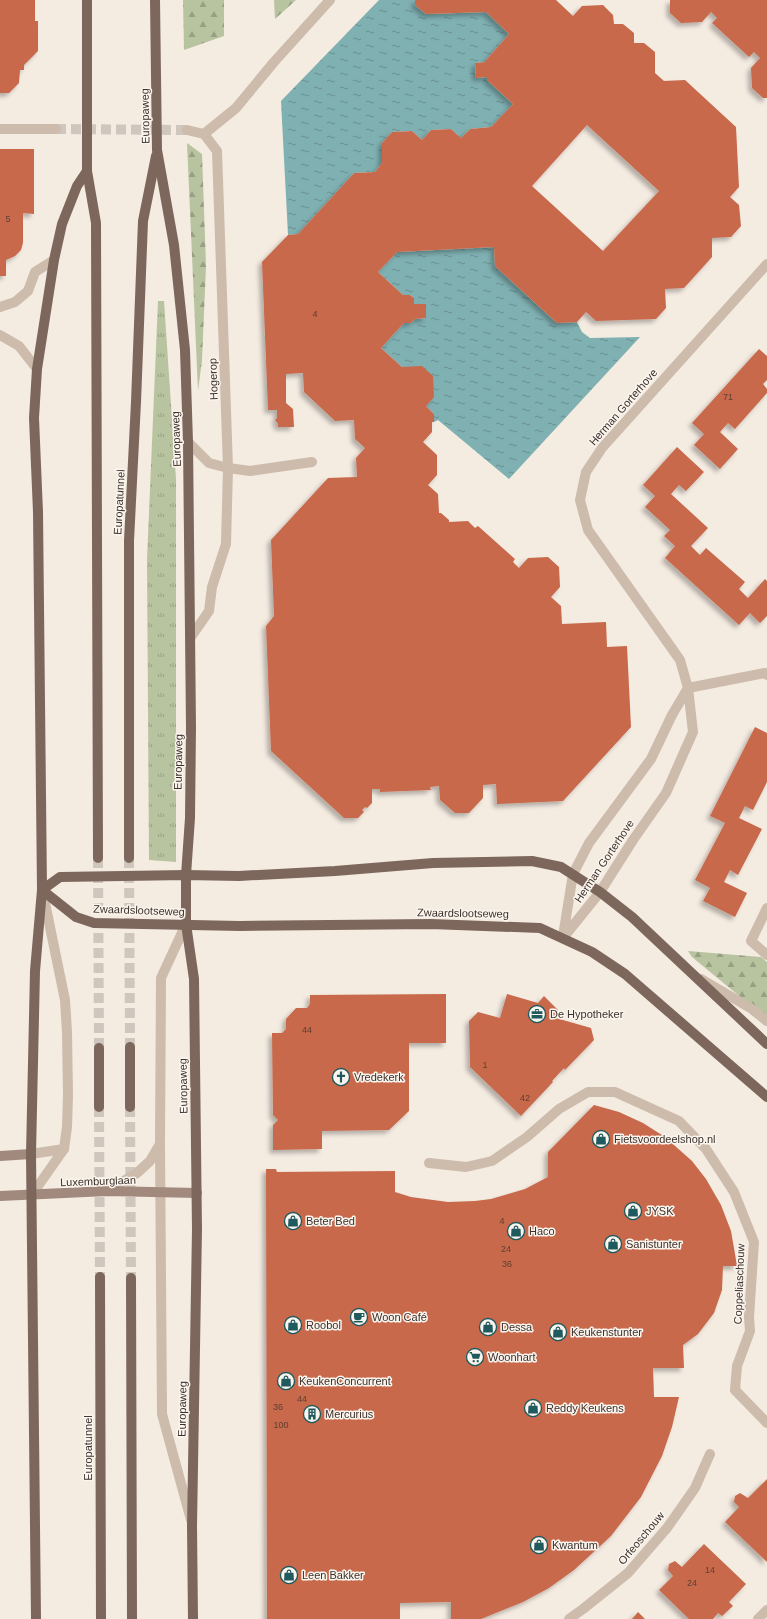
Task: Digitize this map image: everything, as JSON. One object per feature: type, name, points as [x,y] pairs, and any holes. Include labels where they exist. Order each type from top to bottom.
[{"type":"main road","points":[[36,1619],[31,1154],[35,971],[42,890],[38,512],[34,418],[36,369],[54,260],[62,224],[77,186],[87,171],[87,0]]},
{"type":"main road","name":"Europaweg","points":[[156,0],[158,150],[174,245],[185,350],[188,442],[190,818],[186,875],[186,924],[194,979],[197,1245],[192,1526],[193,1619]]},
{"type":"main road","name":"Europatunnel","points":[[129,858],[129,541],[143,220],[158,150]]},
{"type":"main road","name":"Europatunnel","points":[[87,171],[96,223],[98,858]]},
{"type":"main road","points":[[42,890],[60,877],[186,875],[239,876],[335,871],[433,863],[532,861],[561,867],[600,892],[632,917],[767,1044]]},
{"type":"main road","name":"Zwaardslootseweg","points":[[42,890],[76,917],[94,922],[240,926],[431,924],[519,926],[540,928],[592,952],[625,974],[767,1097]]},
{"type":"main road","points":[[130,1047],[130,1107]]},
{"type":"main road","points":[[99,1048],[99,1107]]},
{"type":"main road","name":"Europatunnel","points":[[100,1277],[101,1619]]},
{"type":"main road","points":[[131,1278],[132,1619]]},
{"type":"street","points":[[187,130],[204,134],[236,108],[274,62],[330,0]]},
{"type":"street","points":[[0,129],[56,129]]},
{"type":"street","name":"Hogerop","points":[[190,637],[209,611],[212,587],[226,544],[228,468],[217,151],[204,134]]},
{"type":"street","points":[[0,307],[15,302],[28,291],[34,272],[54,260]]},
{"type":"street","name":"Herman Gorterhove","points":[[563,938],[600,892],[633,840],[666,793],[693,732],[688,688],[680,660],[588,530],[580,500],[586,472],[602,448],[767,264]]},
{"type":"street","points":[[0,335],[19,346],[36,369]]},
{"type":"street","points":[[188,442],[209,463],[228,468],[250,471],[312,462]]},
{"type":"street","points":[[688,688],[766,673]]},
{"type":"street","name":"Herman Gorterhove","points":[[563,938],[573,874],[589,843],[651,759],[672,715],[688,688]]},
{"type":"street","points":[[31,1196],[64,1149],[67,1127],[68,1095],[65,1000],[42,890]]},
{"type":"street","points":[[767,908],[751,941],[767,955]]},
{"type":"street","name":"Europaweg","points":[[186,924],[162,978],[160,1144],[162,1414],[192,1526]]},
{"type":"street","points":[[697,977],[752,1009],[767,1021]]},
{"type":"street","name":"Coppeliaschouw","points":[[429,1163],[466,1167],[492,1161],[527,1137],[559,1109],[588,1092],[615,1092],[679,1121],[706,1149],[734,1192],[754,1242],[749,1317],[750,1331],[737,1366],[735,1390],[767,1423]]},
{"type":"street","points":[[107,1191],[137,1173],[150,1161],[160,1144]]},
{"type":"street","points":[[0,1156],[31,1154],[64,1149]]},
{"type":"street","name":"Luxemburglaan","points":[[0,1196],[31,1196],[107,1191],[196,1193]]},
{"type":"street","name":"Orfeoschouw","points":[[569,1619],[584,1609],[628,1573],[667,1528],[695,1488],[710,1454]]},
{"type":"street","points":[[758,1619],[767,1610]]},
{"type":"green space","points":[[183,0],[224,0],[224,36],[184,50]]},
{"type":"green space","points":[[274,0],[296,0],[275,19]]},
{"type":"green space","points":[[187,143],[202,154],[206,266],[202,360],[198,391]]},
{"type":"green space","points":[[158,301],[164,301],[176,479],[176,862],[149,860],[147,560]]},
{"type":"green space","points":[[688,951],[761,957],[767,962],[767,1019],[692,957]]},
{"type":"water","points":[[379,0],[415,0],[415,5],[426,14],[486,12],[509,34],[486,60],[486,62],[475,63],[476,78],[487,77],[487,80],[513,104],[491,127],[470,129],[461,138],[451,129],[431,130],[422,140],[412,131],[392,132],[382,143],[382,163],[375,172],[354,173],[298,234],[288,235],[281,101]]},
{"type":"water","points":[[494,247],[495,266],[557,323],[577,322],[582,332],[590,338],[640,337],[509,479],[438,420],[434,422],[434,414],[426,406],[402,367],[381,348],[404,323],[411,323],[415,319],[426,318],[425,304],[414,304],[414,298],[410,295],[403,295],[378,272],[397,252]]},
{"type":"building","points":[[0,0],[35,0],[35,21],[38,21],[38,51],[24,65],[24,70],[20,70],[19,83],[9,93],[0,93]]},
{"type":"building","points":[[415,0],[556,0],[573,16],[582,6],[603,5],[613,15],[614,24],[623,24],[634,33],[634,43],[644,43],[655,52],[655,73],[664,81],[685,80],[736,127],[739,187],[730,197],[739,205],[741,226],[731,237],[712,238],[712,257],[684,288],[665,289],[666,308],[656,319],[596,321],[586,312],[577,322],[557,323],[495,266],[494,247],[397,252],[378,272],[403,295],[410,295],[414,298],[414,304],[426,304],[426,318],[415,319],[411,323],[404,323],[381,348],[402,367],[422,366],[433,376],[434,397],[426,406],[434,414],[434,422],[432,422],[432,432],[423,442],[437,455],[437,475],[428,485],[438,494],[439,513],[449,520],[449,522],[468,521],[475,528],[478,526],[515,559],[513,562],[519,568],[528,558],[548,557],[559,567],[560,587],[551,597],[561,606],[562,624],[606,622],[607,647],[627,646],[631,727],[563,801],[497,804],[496,784],[483,785],[483,798],[469,813],[455,813],[440,800],[439,786],[430,787],[431,790],[380,792],[380,789],[372,789],[372,803],[367,808],[365,807],[362,810],[364,812],[358,818],[344,818],[271,751],[266,626],[274,616],[271,540],[328,478],[357,477],[356,458],[365,448],[355,439],[354,420],[335,421],[304,392],[303,373],[286,374],[286,403],[293,409],[294,427],[278,427],[275,420],[277,418],[277,410],[268,410],[262,262],[288,235],[298,234],[354,173],[375,172],[382,163],[382,143],[392,132],[412,131],[422,140],[431,130],[451,129],[461,138],[470,129],[491,127],[513,104],[487,80],[487,77],[476,78],[475,63],[486,62],[486,60],[509,34],[486,12],[426,14],[415,5]],"holes":[[[587,125],[659,191],[603,251],[532,186]]]},
{"type":"building","points":[[670,0],[767,0],[767,98],[763,98],[752,88],[751,68],[760,58],[754,52],[749,57],[712,23],[717,18],[711,12],[702,22],[681,23],[670,13]]},
{"type":"building","points":[[0,149],[34,149],[34,214],[23,213],[23,243],[21,250],[15,256],[6,260],[6,276],[0,276]]},
{"type":"building","points":[[759,349],[767,356],[767,380],[763,384],[767,389],[767,393],[735,429],[728,423],[720,432],[738,449],[720,469],[694,445],[704,434],[692,423]]},
{"type":"building","points":[[677,447],[704,472],[686,491],[679,485],[671,494],[708,528],[691,546],[700,555],[706,548],[745,582],[739,589],[748,598],[765,579],[767,581],[767,616],[760,623],[750,613],[739,625],[665,558],[675,546],[664,536],[670,530],[645,507],[655,496],[643,485]]},
{"type":"building","points":[[755,727],[767,733],[767,782],[753,810],[745,806],[739,818],[762,829],[738,875],[730,870],[724,882],[747,893],[735,917],[703,901],[710,888],[695,880],[725,823],[710,816]]},
{"type":"building","name":"Vredekerk","points":[[446,994],[446,1043],[409,1043],[409,1111],[389,1130],[322,1131],[322,1149],[273,1150],[273,1125],[278,1120],[273,1115],[272,1033],[282,1033],[286,1029],[286,1019],[296,1008],[307,1008],[310,1004],[310,995]]},
{"type":"building","points":[[507,994],[538,1003],[544,996],[558,1010],[556,1018],[591,1028],[594,1040],[565,1070],[564,1068],[521,1116],[470,1067],[469,1021],[478,1012],[500,1018]]},
{"type":"building","name":"Woonhart","points":[[594,1105],[619,1112],[643,1123],[665,1137],[692,1161],[706,1179],[721,1205],[731,1231],[737,1266],[723,1266],[722,1290],[714,1313],[698,1334],[683,1345],[684,1368],[653,1368],[654,1397],[679,1397],[672,1427],[662,1456],[641,1497],[611,1536],[574,1570],[549,1588],[523,1602],[481,1619],[451,1619],[451,1602],[400,1603],[400,1619],[267,1619],[266,1169],[276,1169],[277,1172],[395,1171],[395,1192],[411,1197],[448,1202],[491,1199],[525,1189],[548,1177],[548,1152]]},
{"type":"building","points":[[767,1479],[767,1562],[725,1522],[739,1507],[734,1502],[735,1496],[740,1493],[748,1498]]},
{"type":"building","points":[[704,1544],[746,1584],[729,1602],[733,1606],[722,1616],[718,1613],[713,1619],[689,1619],[659,1590],[673,1576],[668,1570],[669,1564],[675,1561],[682,1567]]},
{"type":"building","points":[[638,1612],[645,1619],[632,1619]]},
{"type":"tunnel","points":[[56,129],[187,130]]},
{"type":"tunnel","points":[[98,858],[99,1048]]},
{"type":"tunnel","points":[[129,858],[130,1047]]},
{"type":"tunnel","points":[[99,1107],[100,1277]]},
{"type":"tunnel","points":[[130,1107],[131,1278]]},
{"type":"place","name":"De Hypotheker","points":[[537,1014]]},
{"type":"place","name":"Vredekerk","points":[[341,1077]]},
{"type":"place","name":"Fietsvoordeelshop.nl","points":[[601,1139]]},
{"type":"place","name":"JYSK","points":[[633,1211]]},
{"type":"place","name":"Beter Bed","points":[[293,1221]]},
{"type":"place","name":"Haco","points":[[516,1231]]},
{"type":"place","name":"Sanistunter","points":[[613,1244]]},
{"type":"place","name":"Woon Café","points":[[359,1317]]},
{"type":"place","name":"Roobol","points":[[293,1325]]},
{"type":"place","name":"Dessa","points":[[488,1327]]},
{"type":"place","name":"Keukenstunter","points":[[558,1332]]},
{"type":"place","name":"Woonhart","points":[[475,1357]]},
{"type":"place","name":"KeukenConcurrent","points":[[286,1381]]},
{"type":"place","name":"Reddy Keukens","points":[[533,1408]]},
{"type":"place","name":"Mercurius","points":[[312,1414]]},
{"type":"place","name":"Kwantum","points":[[539,1545]]},
{"type":"place","name":"Leen Bakker","points":[[289,1575]]}]
